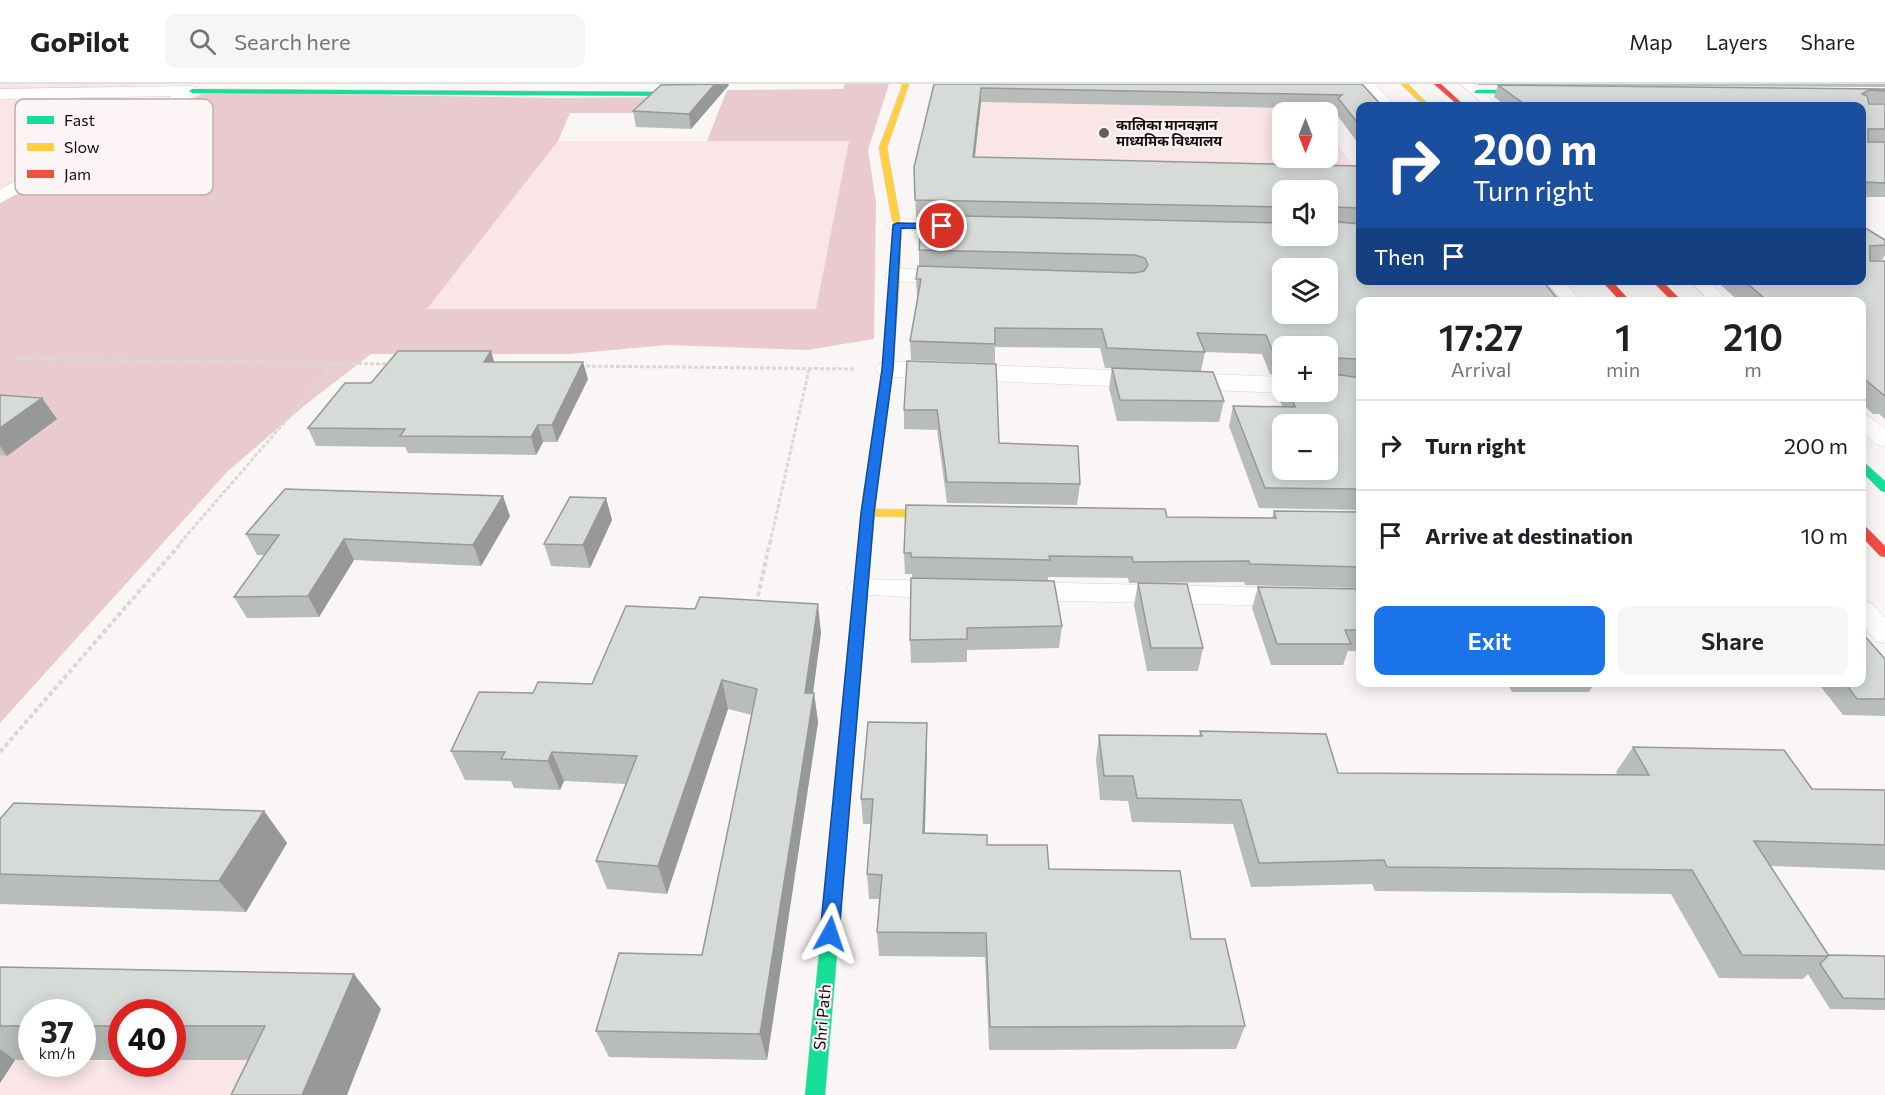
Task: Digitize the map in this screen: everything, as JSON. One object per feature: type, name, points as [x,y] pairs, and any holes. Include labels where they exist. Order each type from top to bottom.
[{"type":"main road","points":[[198,88],[680,94],[686,84]]},
{"type":"main road","name":"Shri Path","points":[[815,1095],[867,513],[888,369],[896,276],[897,225],[883,148],[906,84]]},
{"type":"main road","points":[[1404,84],[1423,102]]},
{"type":"main road","points":[[1437,84],[1457,102]]},
{"type":"main road","points":[[1471,88],[1559,93]]},
{"type":"main road","points":[[1610,285],[1622,297]]},
{"type":"main road","points":[[1660,285],[1674,297]]},
{"type":"main road","points":[[1866,470],[1885,488]]},
{"type":"main road","points":[[867,513],[961,514]]},
{"type":"main road","points":[[1866,534],[1885,553]]},
{"type":"street","points":[[0,94],[198,88]]},
{"type":"street","points":[[179,99],[198,88]]},
{"type":"street","points":[[0,198],[15,190]]},
{"type":"street","points":[[897,225],[990,227]]},
{"type":"street","points":[[896,276],[979,278]]},
{"type":"street","points":[[888,369],[1272,385]]},
{"type":"lane","points":[[1368,84],[1385,102]]},
{"type":"lane","points":[[1471,88],[1488,102]]},
{"type":"lane","points":[[1558,285],[1568,297]]},
{"type":"lane","points":[[1703,285],[1716,297]]},
{"type":"lane","points":[[1866,423],[1885,440]]},
{"type":"lane","points":[[860,588],[967,590]]},
{"type":"lane","points":[[1003,591],[1313,598]]},
{"type":"lane","points":[[1866,613],[1885,634]]},
{"type":"path","points":[[16,359],[394,364]]},
{"type":"path","points":[[0,752],[335,364]]},
{"type":"path","points":[[572,366],[888,369]]},
{"type":"path","points":[[758,596],[809,369]]},
{"type":"shaded area","points":[[0,84],[178,84],[0,90]]},
{"type":"shaded area","points":[[845,84],[889,84],[868,150],[876,202],[874,339],[807,350],[667,345],[569,354],[371,354],[305,405],[228,471],[0,723],[0,203],[15,195],[213,195],[213,99],[192,99],[205,92],[555,98],[690,97],[683,113],[570,113],[558,141],[427,309],[816,309],[849,141],[707,141],[727,90],[843,89]]},
{"type":"shaded area","points":[[162,98],[15,99],[15,184],[0,191],[0,99]]},
{"type":"shaded area","points":[[981,102],[1272,108],[1272,168],[1338,168],[1338,145],[1356,169],[1356,181],[973,172]]},
{"type":"shaded area","points":[[558,141],[849,141],[817,309],[426,310]]},
{"type":"shaded area","points":[[15,1060],[18,1060],[18,1077],[96,1077],[96,1061],[108,1061],[108,1077],[186,1077],[186,1060],[297,1060],[281,1095],[0,1095],[0,1083]]},
{"type":"building","points":[[715,84],[689,114],[633,111],[661,85]]},
{"type":"building","points":[[934,84],[1362,84],[1378,102],[1356,102],[1356,121],[1338,98],[1342,95],[981,88],[973,157],[1272,164],[1272,168],[1356,166],[1356,208],[1338,207],[1338,180],[1272,180],[1272,207],[915,200],[914,167]]},
{"type":"building","points":[[1498,85],[1885,89],[1885,91],[1869,90],[1862,94],[1867,96],[1869,104],[1885,104],[1885,129],[1868,129],[1868,142],[1885,142],[1885,183],[1866,182],[1866,102],[1521,102]]},
{"type":"building","points":[[922,215],[1272,223],[1272,246],[1338,246],[1338,222],[1356,224],[1356,285],[1546,285],[1556,297],[1356,297],[1356,359],[1338,358],[1338,336],[1272,336],[1272,350],[1266,335],[1197,333],[1205,352],[1107,348],[1102,329],[995,328],[995,344],[910,341],[921,279],[916,279],[918,266],[1135,273],[1144,271],[1148,265],[1145,258],[1135,255],[919,250]]},
{"type":"building","points":[[1866,228],[1885,240],[1885,245],[1870,246],[1870,261],[1885,261],[1885,396],[1866,380],[1866,297],[1763,297],[1749,285],[1866,285]]},
{"type":"building","points":[[398,351],[491,351],[484,362],[583,362],[552,425],[538,425],[531,437],[400,436],[405,429],[308,428],[345,383],[371,383]]},
{"type":"building","points":[[907,361],[996,364],[999,443],[1078,446],[1080,484],[947,482],[937,410],[904,410]]},
{"type":"building","points":[[1112,368],[1213,372],[1224,401],[1120,400]]},
{"type":"building","points":[[1338,375],[1356,377],[1356,489],[1265,488],[1233,406],[1295,407],[1293,402],[1338,402]]},
{"type":"building","points":[[0,395],[42,398],[0,428]]},
{"type":"building","points":[[285,489],[503,496],[473,545],[344,539],[308,596],[234,597],[279,535],[246,534]]},
{"type":"building","points":[[570,497],[606,498],[583,545],[544,544]]},
{"type":"building","points":[[906,505],[1165,509],[1167,517],[1276,518],[1274,511],[1356,512],[1356,567],[1250,564],[1249,561],[1133,562],[1132,557],[1049,556],[1050,560],[911,557],[911,553],[904,553]]},
{"type":"building","points":[[911,578],[1054,581],[1062,626],[967,628],[967,639],[910,640]]},
{"type":"building","points":[[1138,583],[1187,584],[1203,648],[1151,648]]},
{"type":"building","points":[[1258,587],[1356,589],[1356,630],[1345,630],[1351,644],[1277,644]]},
{"type":"building","points":[[700,597],[818,604],[805,693],[814,693],[760,1034],[596,1031],[619,953],[702,955],[757,689],[722,680],[658,866],[596,861],[637,756],[552,752],[548,761],[501,759],[505,752],[451,751],[479,692],[533,693],[538,682],[592,684],[626,606],[695,609]]},
{"type":"building","points":[[1866,638],[1885,659],[1885,699],[1857,699],[1848,687],[1866,687]]},
{"type":"building","points":[[868,722],[927,723],[923,833],[987,835],[987,845],[1047,845],[1049,869],[1180,871],[1191,939],[1225,939],[1245,1026],[990,1027],[986,933],[877,932],[882,875],[867,874],[873,799],[861,799]]},
{"type":"building","points":[[1200,731],[1326,734],[1338,773],[1649,775],[1633,747],[1784,750],[1812,789],[1885,790],[1885,845],[1754,841],[1829,956],[1742,955],[1692,870],[1387,867],[1384,860],[1259,863],[1241,800],[1137,798],[1133,776],[1104,776],[1099,735],[1202,736]]},
{"type":"building","points":[[14,803],[264,811],[219,881],[0,874],[0,819]]},
{"type":"building","points":[[1829,955],[1885,956],[1885,999],[1843,998],[1820,964]]},
{"type":"building","points":[[0,967],[354,974],[302,1095],[231,1095],[265,1026],[186,1026],[186,999],[108,999],[108,1026],[96,1026],[96,999],[18,999],[18,1026],[0,1026]]},
{"type":"traffic: fast","points":[[192,91],[680,94],[685,84]]},
{"type":"traffic: fast","points":[[1476,92],[1540,92]]},
{"type":"traffic: fast","points":[[1866,470],[1885,488]]},
{"type":"traffic: fast","points":[[815,1095],[871,486]]},
{"type":"traffic: slow","points":[[871,486],[888,369],[896,276],[897,225],[883,148],[906,84]]},
{"type":"traffic: slow","points":[[1404,84],[1423,102]]},
{"type":"traffic: slow","points":[[867,513],[949,514]]},
{"type":"traffic: jam","points":[[1437,84],[1457,102]]},
{"type":"traffic: jam","points":[[1610,285],[1622,297]]},
{"type":"traffic: jam","points":[[1660,285],[1674,297]]},
{"type":"traffic: jam","points":[[1866,534],[1885,553]]},
{"type":"place","name":"कालिका मानवज्ञान माध्यमिक विध्यालय","points":[[1104,133]]},
{"type":"route","points":[[830,934],[867,513],[888,369],[896,276],[897,225],[942,226]]}]
